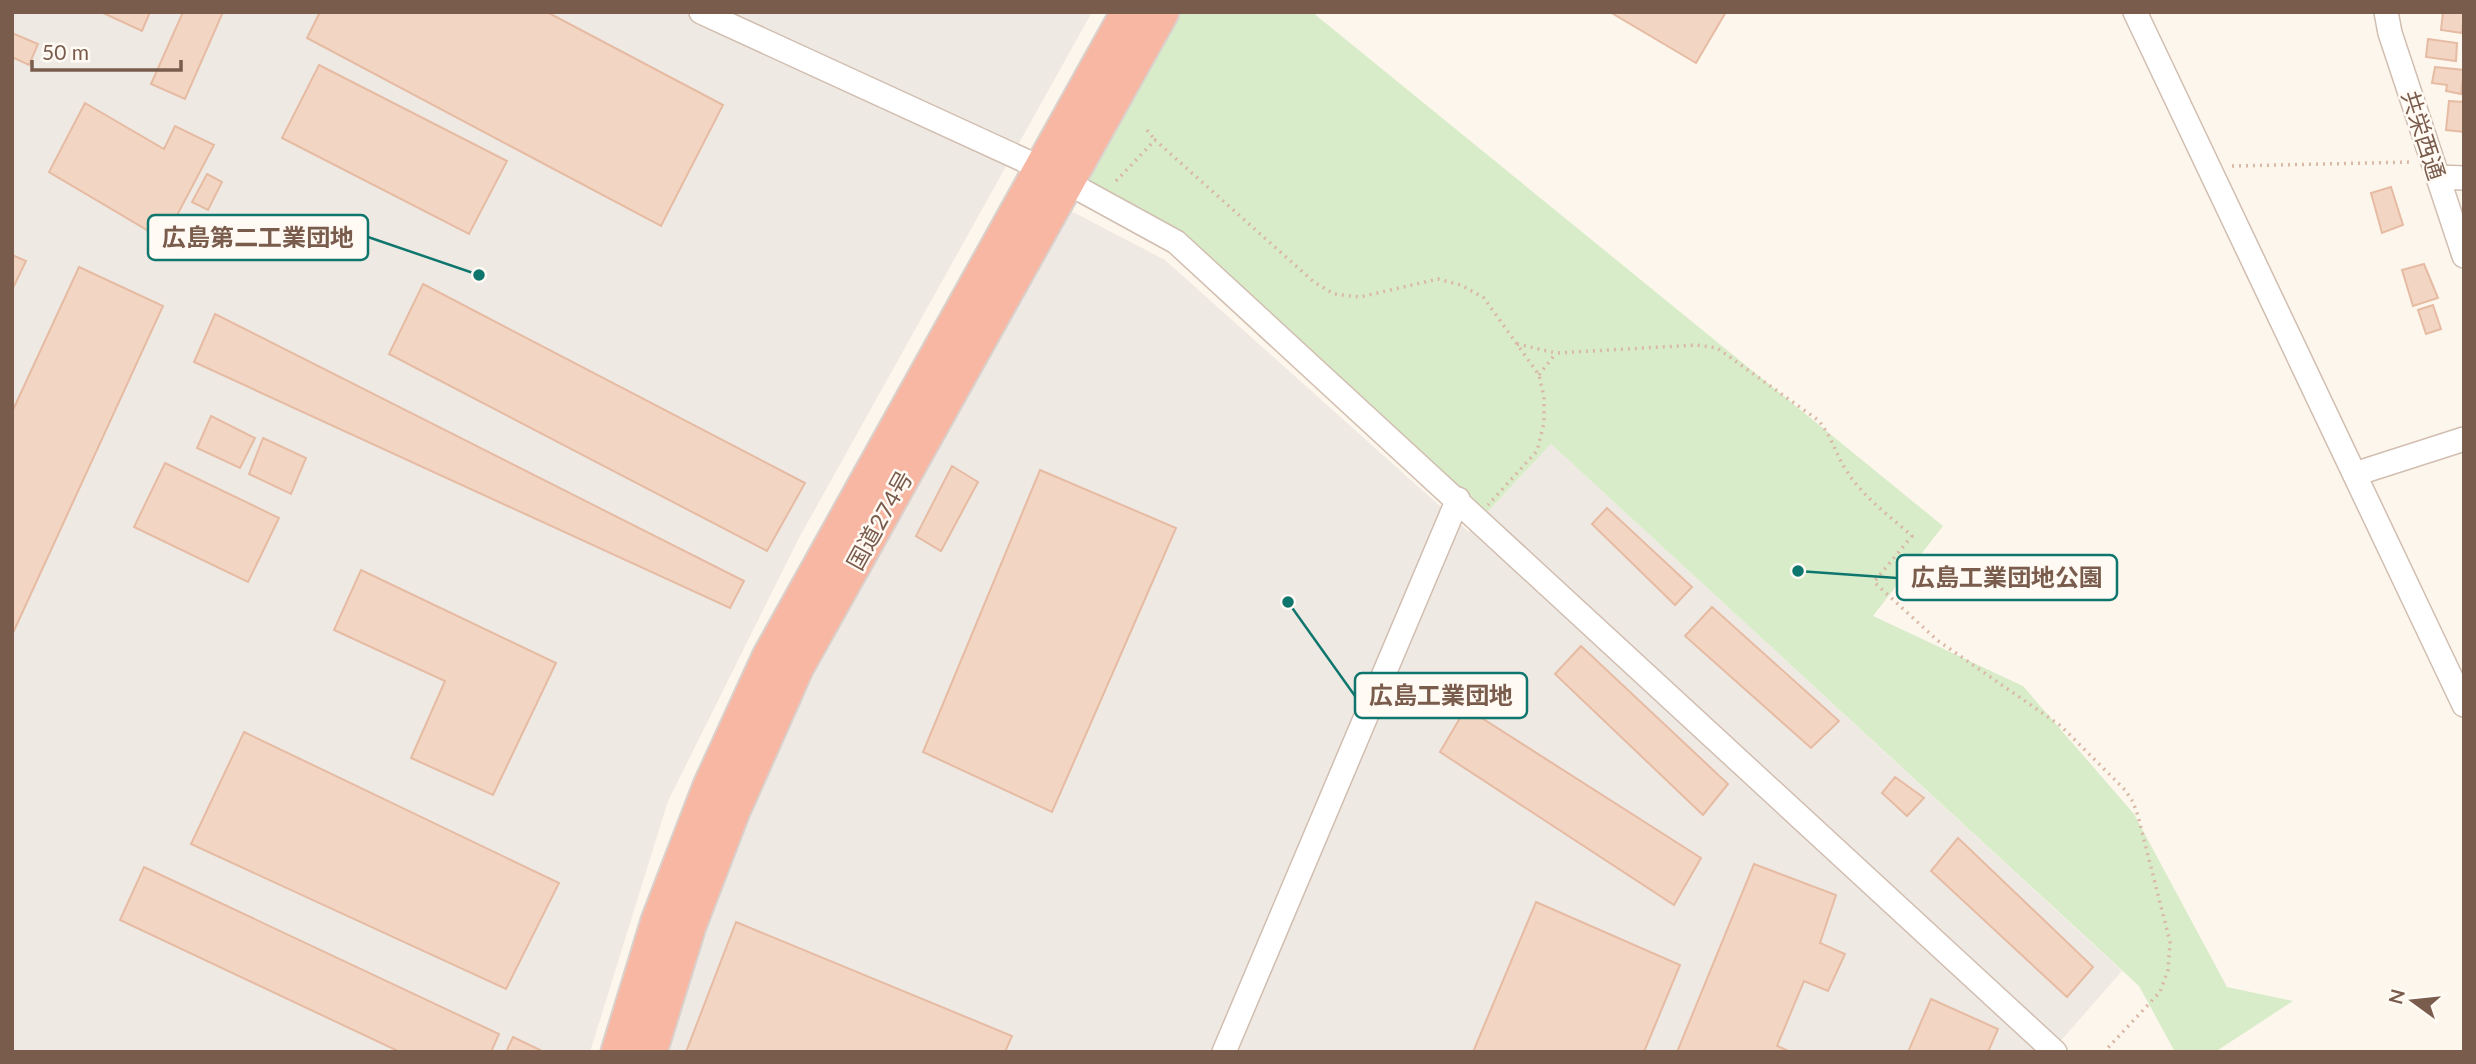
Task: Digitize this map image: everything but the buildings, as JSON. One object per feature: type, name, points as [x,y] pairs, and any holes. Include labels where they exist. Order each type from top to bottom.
[{"type":"highway","name":"国道274号","points":[[650,1052],[689,926],[733,811],[796,667],[1054,175],[1128,12]]},
{"type":"highway","name":"国道274号","points":[[618,1052],[658,921],[710,786],[769,657],[1054,175],[1163,12]]},
{"type":"street","points":[[701,12],[1054,175],[1176,242],[1458,499],[2034,1044],[2054,1052]]},
{"type":"street","points":[[2135,12],[2464,705]]},
{"type":"street","name":"共栄西通","points":[[2386,12],[2390,33],[2464,256]]},
{"type":"street","points":[[2435,170],[2464,178]]},
{"type":"street","points":[[2355,474],[2464,439]]},
{"type":"street","points":[[1224,1052],[1458,499]]},
{"type":"path","points":[[1147,130],[1314,282],[1334,294],[1360,297],[1438,279],[1461,285],[1484,298],[1539,375],[1544,397],[1544,423],[1537,451],[1476,517]]},
{"type":"path","points":[[1116,181],[1156,140]]},
{"type":"path","points":[[2208,167],[2435,170]]},
{"type":"path","points":[[1517,344],[1556,353],[1697,345],[1717,348],[1818,420],[1826,429],[1848,473],[1864,492],[1912,536],[1874,582],[1937,640],[2061,726],[2125,790],[2133,802],[2170,942],[2168,970],[2160,992],[2104,1052]]},
{"type":"path","points":[[1539,375],[1556,353]]},
{"type":"shaded area","points":[[12,12],[1092,12],[799,538],[668,801],[590,1052],[12,1052]]},
{"type":"shaded area","points":[[1071,211],[1165,260],[1469,532],[1551,444],[2122,971],[2051,1052],[669,1052],[708,922],[754,802],[816,671]]},
{"type":"green space","points":[[1162,12],[1312,12],[1943,526],[1873,616],[2023,686],[2134,814],[2227,987],[2293,1001],[2215,1052],[2175,1052],[2139,986],[1551,444],[1480,520],[1176,242],[1067,181]]},
{"type":"place","name":"広島第二工業団地","points":[[479,275]]},
{"type":"place","name":"広島工業団地公園","points":[[1798,571]]},
{"type":"place","name":"広島工業団地","points":[[1288,602]]}]
